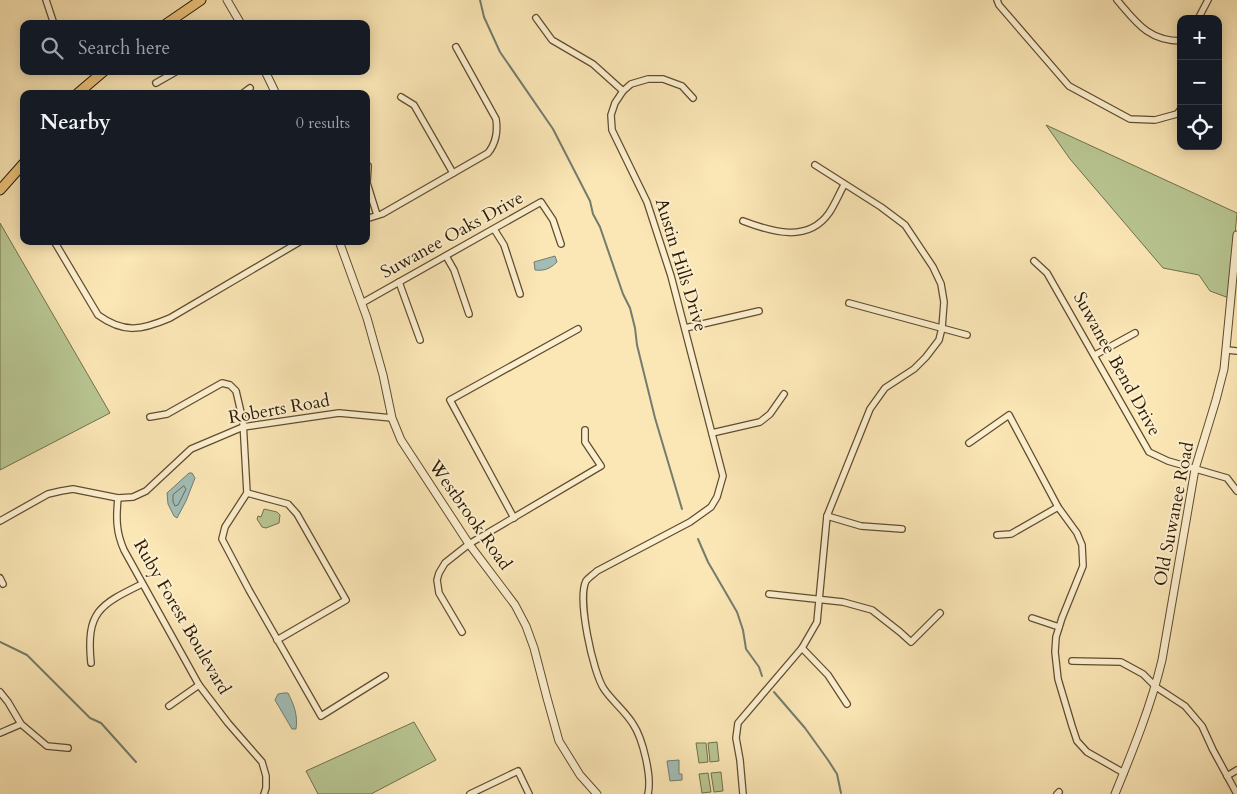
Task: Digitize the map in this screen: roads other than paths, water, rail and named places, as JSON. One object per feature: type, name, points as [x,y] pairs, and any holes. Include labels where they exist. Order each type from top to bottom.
[{"type":"main road","points":[[172,20],[201,0]]},
{"type":"main road","points":[[81,90],[96,75]]},
{"type":"main road","points":[[0,190],[20,168]]},
{"type":"street","points":[[46,0],[53,20]]},
{"type":"street","points":[[227,0],[239,20]]},
{"type":"street","points":[[997,0],[999,5],[1069,86],[1130,119],[1155,120],[1177,115]]},
{"type":"street","points":[[1117,0],[1142,29],[1165,41],[1177,41]]},
{"type":"street","points":[[1200,15],[1208,0]]},
{"type":"street","points":[[536,18],[552,40],[593,64],[623,91],[631,84],[648,79],[663,79],[682,86],[693,98]]},
{"type":"street","points":[[370,218],[488,153],[493,147],[498,128],[496,119],[456,47]]},
{"type":"street","points":[[156,83],[170,75]]},
{"type":"street","points":[[267,75],[274,90]]},
{"type":"street","name":"Austin Hills Drive","points":[[623,91],[615,103],[611,115],[612,130],[647,202],[671,276],[723,476],[718,497],[711,507],[691,521],[597,571],[586,581],[583,598],[596,673],[604,689],[634,724],[645,757],[648,775],[648,794]]},
{"type":"street","points":[[401,97],[414,105],[453,173]]},
{"type":"street","points":[[742,794],[740,760],[736,738],[738,723],[802,648],[817,622],[827,516],[870,409],[885,388],[914,369],[926,357],[939,340],[942,328],[944,302],[941,284],[905,225],[815,165]]},
{"type":"street","points":[[743,221],[756,226],[799,233],[819,223],[829,213],[844,185]]},
{"type":"street","points":[[370,192],[377,215]]},
{"type":"street","name":"Suwanee Oaks Drive","points":[[362,303],[542,202],[553,220],[561,244]]},
{"type":"street","points":[[494,229],[504,245],[520,294]]},
{"type":"street","name":"Old Suwanee Road","points":[[1115,794],[1156,687],[1170,620],[1195,469],[1216,400],[1227,350],[1237,235]]},
{"type":"street","points":[[56,245],[98,315],[108,322],[134,329],[149,327],[170,318],[294,245]]},
{"type":"street","name":"Westbrook Road","points":[[340,245],[362,303],[383,375],[392,418],[400,440],[470,544],[515,605],[526,626],[534,648],[559,740],[580,775],[597,794]]},
{"type":"street","points":[[446,256],[454,270],[468,314]]},
{"type":"street","name":"Suwanee Bend Drive","points":[[1034,261],[1047,272],[1150,452],[1168,461],[1227,478],[1237,491]]},
{"type":"street","points":[[399,282],[420,340]]},
{"type":"street","points":[[849,303],[967,335]]},
{"type":"street","points":[[685,328],[759,311]]},
{"type":"street","points":[[514,518],[450,400],[578,330]]},
{"type":"street","points":[[1095,355],[1135,333]]},
{"type":"street","points":[[1227,350],[1237,351]]},
{"type":"street","points":[[150,417],[166,414],[222,383],[230,385],[236,392],[243,427],[247,493],[224,527],[222,539],[249,590],[321,716],[385,676]]},
{"type":"street","points":[[712,433],[760,422],[770,414],[784,394]]},
{"type":"street","name":"Roberts Road","points":[[118,498],[132,497],[146,491],[190,449],[243,427],[338,414],[392,418]]},
{"type":"street","points":[[969,443],[1009,415],[1058,507],[1077,532],[1082,545],[1083,566],[1059,627],[1055,652],[1058,678],[1078,741],[1087,752],[1124,773]]},
{"type":"street","points":[[462,632],[439,593],[438,573],[445,563],[470,544],[601,466],[585,442],[585,430]]},
{"type":"street","points":[[0,521],[48,494],[61,491],[73,489],[118,498]]},
{"type":"street","points":[[247,493],[288,504],[297,514],[346,600],[277,640]]},
{"type":"street","name":"Ruby Forest Boulevard","points":[[118,498],[116,514],[118,535],[142,584],[199,685],[233,730],[262,762],[266,776],[264,794]]},
{"type":"street","points":[[998,535],[1012,534],[1058,507]]},
{"type":"street","points":[[827,516],[861,526],[902,529]]},
{"type":"street","points":[[91,663],[88,640],[92,623],[97,613],[106,604],[142,584]]},
{"type":"street","points":[[769,594],[843,602],[872,610],[911,642],[940,613]]},
{"type":"street","points":[[1032,618],[1059,627]]},
{"type":"street","points":[[802,648],[828,675],[847,704]]},
{"type":"street","points":[[1072,661],[1121,662],[1143,674],[1156,687],[1185,706],[1194,714],[1202,726],[1237,794]]},
{"type":"street","points":[[170,706],[199,685]]},
{"type":"street","points":[[0,692],[21,724],[47,746],[68,748]]},
{"type":"street","points":[[0,733],[21,724]]},
{"type":"street","points":[[1227,776],[1237,770]]},
{"type":"street","points":[[470,794],[518,772],[529,794]]},
{"type":"water","points":[[555,256],[557,262],[552,266],[544,270],[535,270],[534,262]]},
{"type":"water","points":[[189,473],[192,473],[195,478],[177,518],[168,504],[167,493]]},
{"type":"water","points":[[288,693],[294,706],[296,729],[292,729],[275,700],[278,694]]},
{"type":"water","points":[[679,760],[679,774],[682,774],[682,780],[670,781],[667,761]]},
{"type":"waterway","points":[[480,0],[484,17],[500,52],[553,129],[590,201],[593,214],[600,227],[623,294],[630,308],[655,418],[682,509]]},
{"type":"waterway","points":[[698,539],[708,562],[737,612],[743,630],[746,649],[759,667],[762,676]]},
{"type":"waterway","points":[[0,642],[27,655],[90,718],[101,723],[136,762]]},
{"type":"waterway","points":[[774,692],[805,728],[828,760],[837,774],[841,793]]}]
